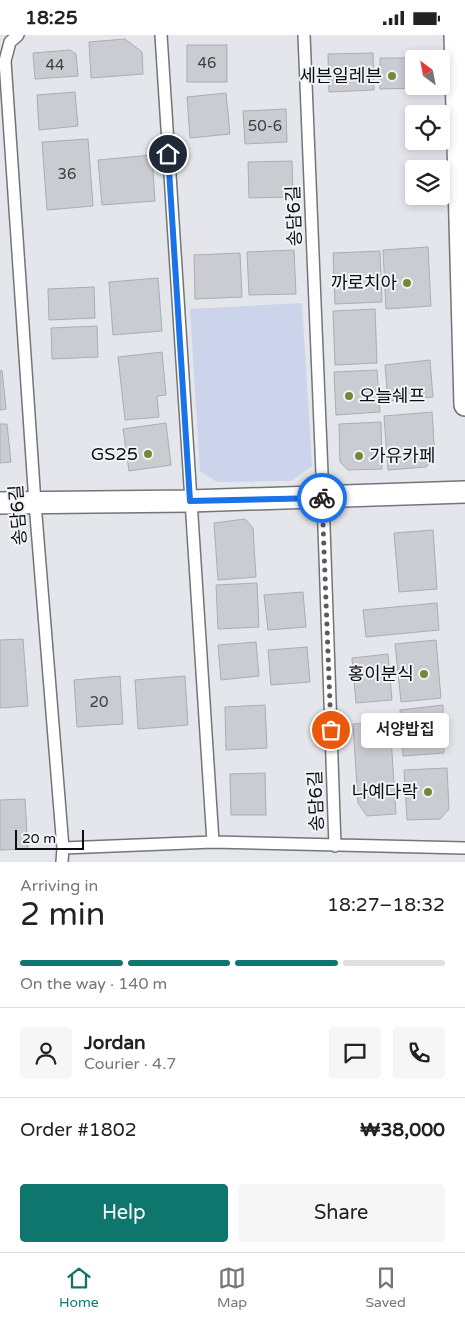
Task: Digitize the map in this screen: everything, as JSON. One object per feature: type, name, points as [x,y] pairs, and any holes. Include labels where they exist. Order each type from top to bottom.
[{"type":"street","points":[[455,35],[465,405]]},
{"type":"street","points":[[0,503],[190,501],[465,492]]},
{"type":"lane","name":"송담6길","points":[[18,35],[10,42],[4,61],[34,503],[63,848],[62,862]]},
{"type":"lane","points":[[160,35],[213,843]]},
{"type":"lane","name":"송담6길","points":[[304,35],[335,846]]},
{"type":"lane","name":"송담6길","points":[[63,848],[213,843],[465,848]]},
{"type":"shaded area","points":[[302,303],[312,466],[291,481],[217,482],[200,471],[190,309]]},
{"type":"building","points":[[125,39],[142,52],[143,74],[91,78],[89,42]]},
{"type":"building","points":[[187,45],[227,45],[227,82],[187,82]]},
{"type":"building","points":[[70,50],[76,54],[78,76],[35,79],[33,53]]},
{"type":"building","points":[[373,53],[374,90],[329,92],[328,54]]},
{"type":"building","points":[[380,58],[405,58],[405,88],[380,89]]},
{"type":"building","points":[[75,92],[78,126],[39,130],[37,95]]},
{"type":"building","points":[[226,93],[230,134],[190,138],[187,97]]},
{"type":"building","points":[[286,109],[287,142],[245,144],[243,111]]},
{"type":"building","points":[[88,139],[93,206],[47,210],[42,142]]},
{"type":"building","points":[[152,155],[155,201],[102,205],[98,160]]},
{"type":"building","points":[[292,161],[293,197],[249,198],[248,162]]},
{"type":"building","points":[[428,247],[431,306],[386,309],[383,250]]},
{"type":"building","points":[[294,250],[296,294],[249,295],[247,252]]},
{"type":"building","points":[[380,251],[382,302],[335,304],[333,253]]},
{"type":"building","points":[[240,253],[242,297],[195,299],[194,255]]},
{"type":"building","points":[[158,278],[162,331],[113,335],[109,282]]},
{"type":"building","points":[[94,287],[95,318],[49,320],[48,289]]},
{"type":"building","points":[[375,309],[377,363],[335,365],[333,311]]},
{"type":"building","points":[[97,326],[98,357],[52,359],[51,328]]},
{"type":"building","points":[[162,352],[166,395],[157,396],[159,417],[125,420],[118,357]]},
{"type":"building","points":[[430,360],[433,397],[388,401],[385,365]]},
{"type":"building","points":[[2,370],[6,409],[0,410],[0,371]]},
{"type":"building","points":[[377,370],[380,412],[336,415],[334,372]]},
{"type":"building","points":[[432,412],[435,457],[426,467],[388,470],[384,416]]},
{"type":"building","points":[[381,422],[382,469],[348,470],[340,462],[339,424]]},
{"type":"building","points":[[166,423],[171,465],[129,471],[123,429]]},
{"type":"building","points":[[0,424],[7,424],[11,462],[0,463]]},
{"type":"building","points":[[245,519],[253,528],[256,577],[218,580],[214,523]]},
{"type":"building","points":[[433,530],[437,589],[399,592],[394,533]]},
{"type":"building","points":[[257,583],[259,627],[218,629],[216,585]]},
{"type":"building","points":[[303,592],[306,627],[268,630],[264,595]]},
{"type":"building","points":[[437,603],[439,630],[366,637],[363,610]]},
{"type":"building","points":[[23,639],[28,706],[0,708],[0,640]]},
{"type":"building","points":[[436,640],[441,698],[401,702],[395,644]]},
{"type":"building","points":[[256,642],[259,676],[221,680],[218,645]]},
{"type":"building","points":[[307,647],[310,682],[271,685],[268,650]]},
{"type":"building","points":[[388,654],[392,700],[356,703],[352,658]]},
{"type":"building","points":[[120,676],[123,724],[77,727],[74,680]]},
{"type":"building","points":[[185,676],[188,725],[138,729],[135,680]]},
{"type":"building","points":[[265,705],[267,748],[226,750],[225,707]]},
{"type":"building","points":[[443,705],[444,753],[403,756],[400,710]]},
{"type":"building","points":[[390,722],[396,814],[367,816],[358,803],[353,724]]},
{"type":"building","points":[[447,768],[449,809],[440,819],[407,820],[404,770]]},
{"type":"building","points":[[265,773],[266,815],[231,815],[230,774]]},
{"type":"building","points":[[25,799],[28,849],[0,850],[0,800]]},
{"type":"way so far","points":[[322,498],[331,730]]},
{"type":"place","name":"세븐일레븐","points":[[392,76]]},
{"type":"place","name":"까로치아","points":[[407,283]]},
{"type":"place","name":"오늘쉐프","points":[[349,396]]},
{"type":"place","name":"GS25","points":[[148,454]]},
{"type":"place","name":"가유카페","points":[[359,456]]},
{"type":"place","name":"홍이분식","points":[[424,674]]},
{"type":"place","name":"서양밥집","points":[[331,730]]},
{"type":"place","name":"나예다락","points":[[428,792]]},
{"type":"route","points":[[168,154],[190,501],[322,498]]}]
